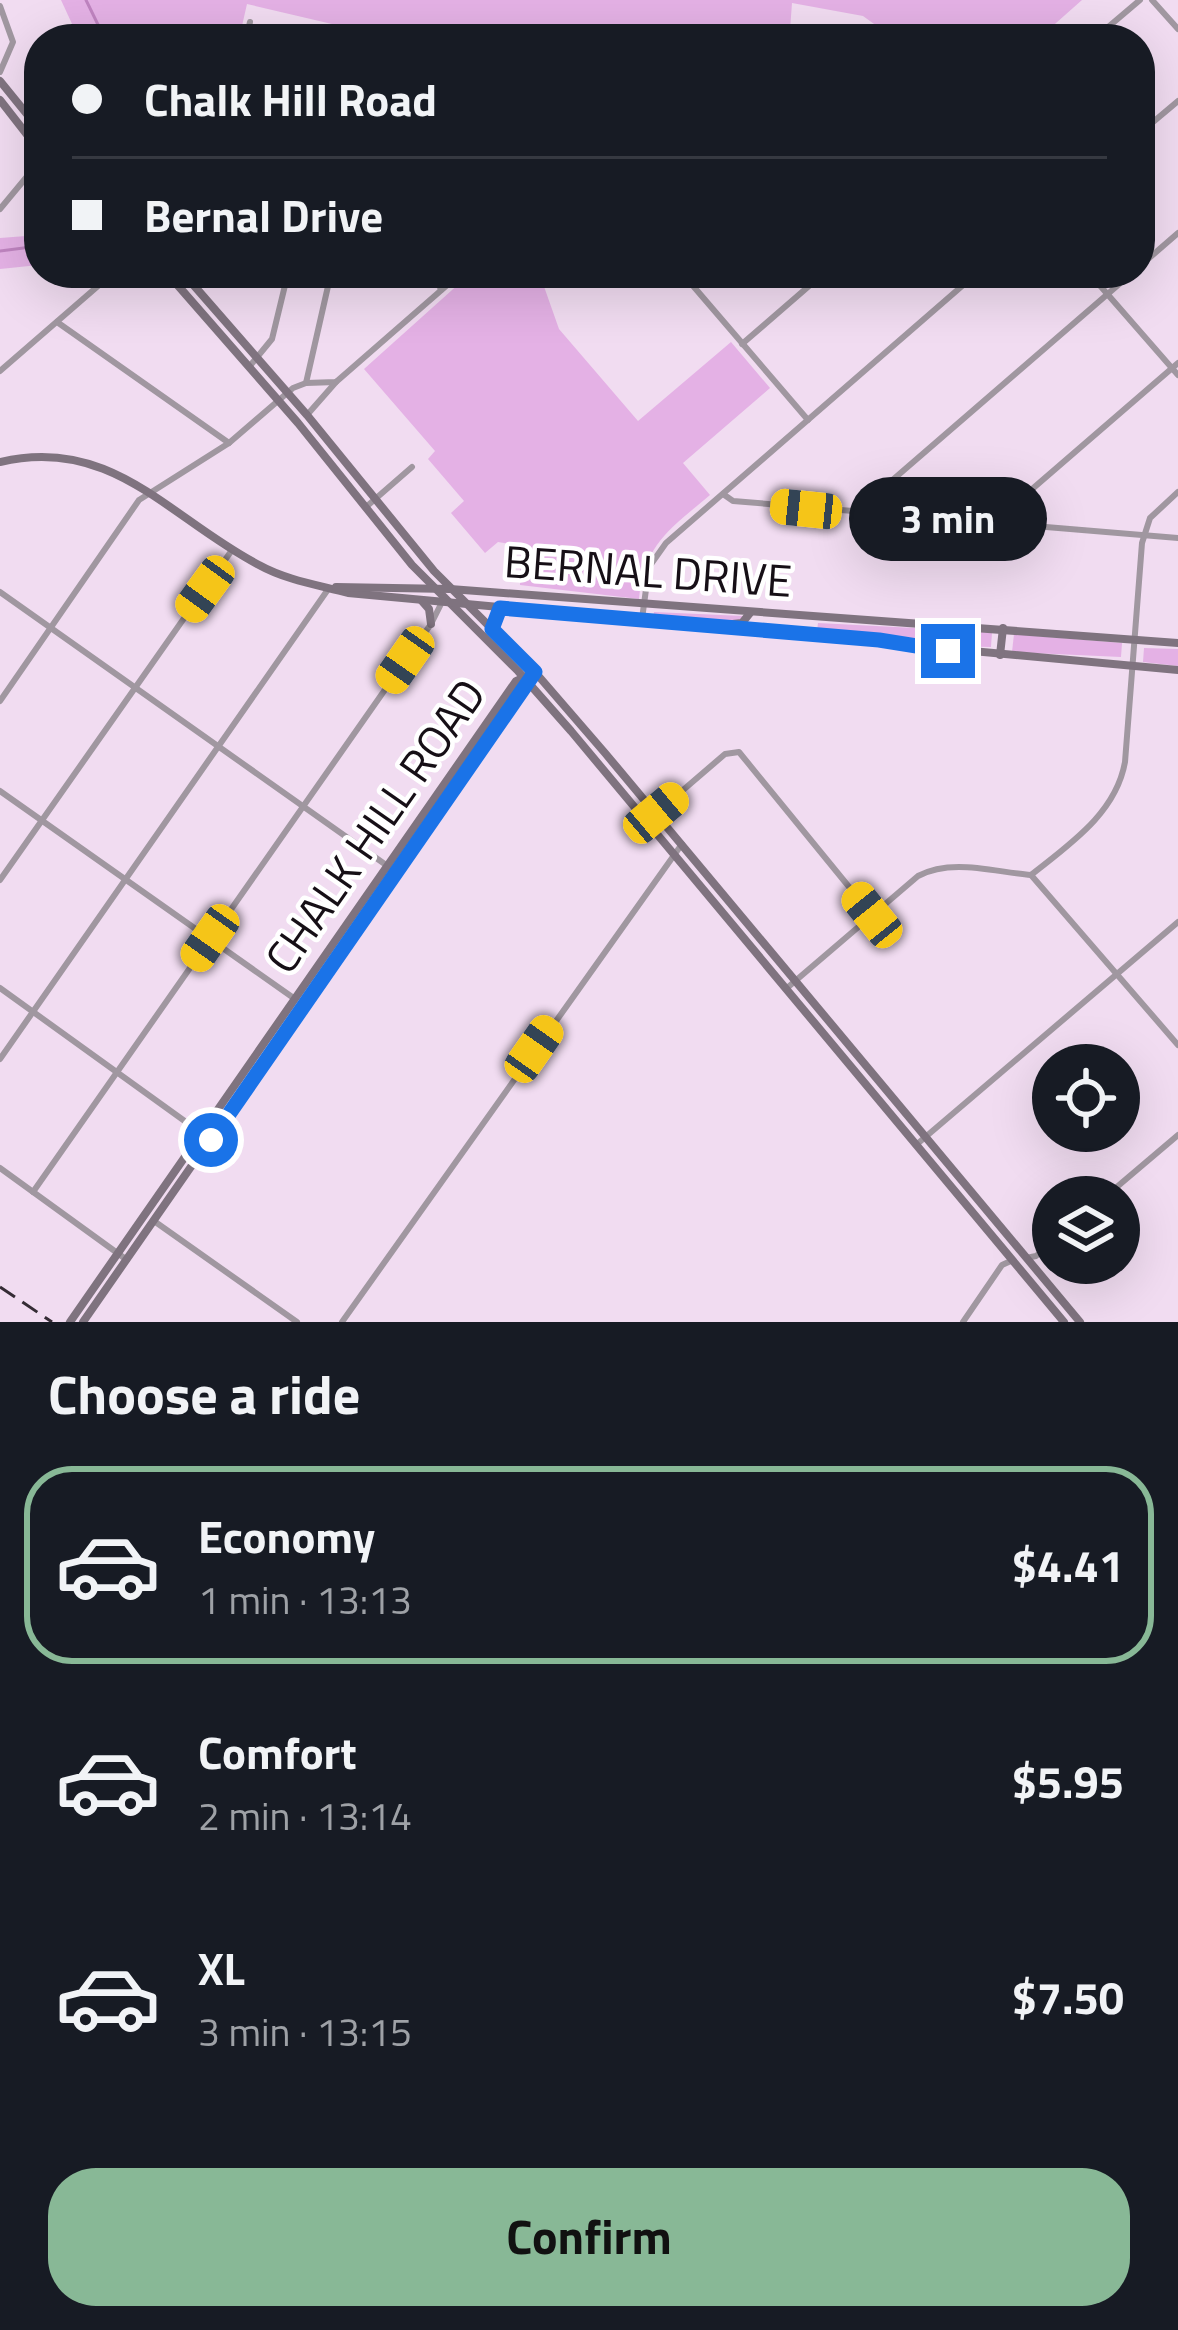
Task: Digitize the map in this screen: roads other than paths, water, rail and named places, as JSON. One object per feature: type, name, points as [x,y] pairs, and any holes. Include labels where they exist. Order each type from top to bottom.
[{"type":"street","points":[[1112,24],[1140,0]]},
{"type":"street","points":[[1152,0],[1178,29]]},
{"type":"street","points":[[0,6],[13,42],[0,76],[24,109]]},
{"type":"street","points":[[0,100],[24,131]]},
{"type":"street","points":[[1155,120],[1178,101]]},
{"type":"street","points":[[0,209],[24,181]]},
{"type":"street","points":[[1155,253],[1178,233]]},
{"type":"street","points":[[0,371],[95,288]]},
{"type":"street","points":[[180,288],[444,602],[525,679],[1064,1322]]},
{"type":"street","points":[[196,288],[451,589],[535,672],[656,813],[1079,1322]]},
{"type":"street","points":[[249,367],[272,339],[284,288]]},
{"type":"street","points":[[306,383],[328,288]]},
{"type":"street","points":[[695,288],[808,420]]},
{"type":"street","points":[[742,344],[807,288]]},
{"type":"street","points":[[641,622],[649,567],[659,550],[960,288]]},
{"type":"street","points":[[1102,288],[1175,365],[1178,376]]},
{"type":"street","points":[[862,514],[874,496],[1114,288]]},
{"type":"street","points":[[307,415],[336,382],[441,290]]},
{"type":"street","points":[[57,322],[229,443]]},
{"type":"street","points":[[1001,525],[1007,510],[1175,365]]},
{"type":"street","points":[[0,700],[148,492],[229,443],[287,393],[306,383],[336,382]]},
{"type":"street","name":"BERNAL DRIVE","points":[[0,462],[45,456],[80,459],[115,472],[263,568],[329,588],[641,622],[1178,670]]},
{"type":"street","points":[[366,506],[412,467]]},
{"type":"street","points":[[1031,874],[1100,815],[1117,792],[1125,762],[1144,535],[1155,512],[1178,492]]},
{"type":"street","points":[[723,494],[733,501],[862,514],[1178,538]]},
{"type":"street","points":[[0,880],[232,550]]},
{"type":"street","points":[[401,586],[412,565]]},
{"type":"street","points":[[0,1059],[329,588]]},
{"type":"street","name":"BERNAL DRIVE","points":[[329,588],[451,589],[1178,643]]},
{"type":"street","points":[[0,592],[392,868]]},
{"type":"street","points":[[421,600],[433,619]]},
{"type":"street","points":[[33,1192],[444,602]]},
{"type":"street","points":[[492,629],[500,608]]},
{"type":"street","points":[[433,619],[455,611]]},
{"type":"street","points":[[706,628],[742,623],[750,613]]},
{"type":"street","points":[[804,636],[805,615]]},
{"type":"street","points":[[1000,655],[1003,628]]},
{"type":"street","name":"CHALK HILL ROAD","points":[[70,1322],[154,1221],[392,868],[525,679],[535,672]]},
{"type":"street","points":[[646,821],[734,751],[744,756],[872,915]]},
{"type":"street","points":[[0,791],[295,999]]},
{"type":"street","points":[[342,1322],[682,844]]},
{"type":"street","points":[[787,988],[931,870],[952,866],[1031,874],[1178,1045]]},
{"type":"street","points":[[916,1144],[1178,922]]},
{"type":"street","name":"CHALK HILL ROAD","points":[[83,1322],[201,1133],[295,999],[317,977]]},
{"type":"street","points":[[0,988],[211,1140]]},
{"type":"street","points":[[821,1029],[830,1022]]},
{"type":"street","points":[[244,1072],[253,1078]]},
{"type":"street","points":[[1130,1176],[1178,1135]]},
{"type":"street","points":[[0,1168],[122,1256]]},
{"type":"street","points":[[154,1221],[297,1322]]},
{"type":"street","points":[[963,1322],[1002,1265],[1032,1257]]},
{"type":"waterway","points":[[86,0],[98,24]]},
{"type":"waterway","points":[[0,251],[24,248]]},
{"type":"railway","points":[[0,1287],[52,1322]]}]
